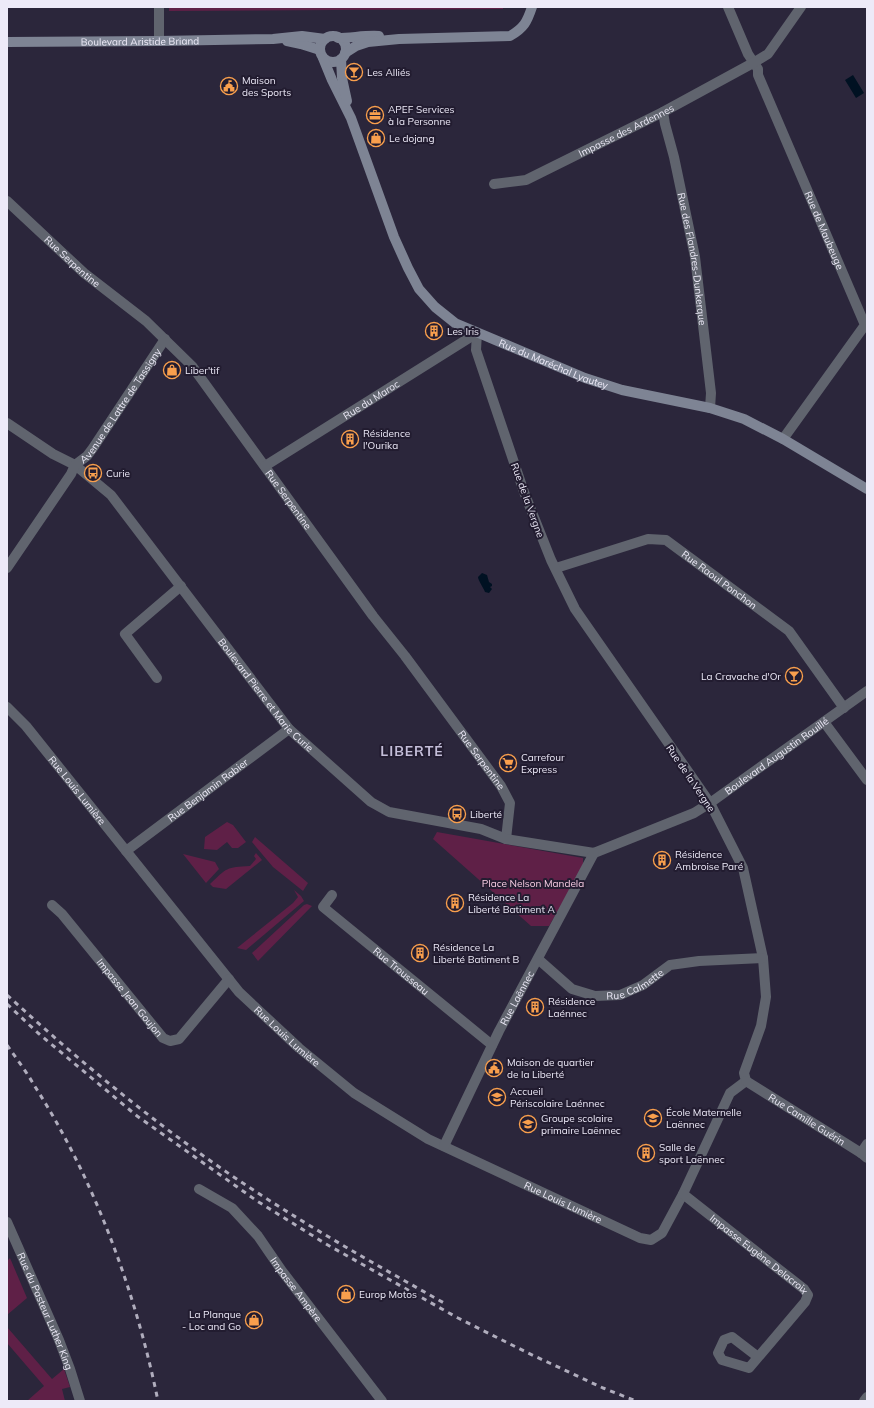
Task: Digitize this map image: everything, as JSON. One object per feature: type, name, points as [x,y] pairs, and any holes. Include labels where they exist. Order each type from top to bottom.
[{"type":"main road","name":"Boulevard Aristide Briand","points":[[273,39],[301,44],[321,54],[330,62],[334,62],[356,46],[368,42],[399,39],[510,36],[520,31],[527,22],[532,7]]},
{"type":"main road","name":"Boulevard Aristide Briand","points":[[7,42],[273,39],[302,36],[325,39],[330,37],[354,38],[367,35],[399,39]]},
{"type":"main road","points":[[338,38],[344,43],[345,46],[343,56]]},
{"type":"main road","points":[[321,54],[320,46],[325,39]]},
{"type":"main road","name":"Rue du Maréchal Lyautey","points":[[321,54],[351,118],[394,237],[408,268],[419,289],[435,307],[455,323],[585,378],[622,390],[710,408],[744,419],[783,439],[867,489]]},
{"type":"main road","name":"Rue du Maréchal Lyautey","points":[[343,56],[342,78],[351,118]]},
{"type":"street","points":[[158,7],[159,41]]},
{"type":"street","name":"Rue de Maubeuge","points":[[728,7],[748,54],[758,69],[758,75],[864,325],[783,439]]},
{"type":"street","name":"Impasse des Ardennes","points":[[494,184],[526,180],[663,112],[753,63],[768,54],[801,7]]},
{"type":"street","name":"Rue des Flandres-Dunkerque","points":[[663,112],[695,257],[710,386],[710,408]]},
{"type":"street","name":"Rue Serpentine","points":[[7,201],[84,273],[146,321],[192,366],[373,616],[405,656],[500,786],[510,803],[506,839]]},
{"type":"street","name":"Rue du Maroc","points":[[264,466],[478,333]]},
{"type":"street","name":"Rue de la Vergne","points":[[478,333],[476,350],[524,492],[551,560],[575,609],[710,803],[744,868],[763,958],[766,997],[761,1026],[744,1072],[746,1081]]},
{"type":"street","name":"Avenue de Lattre de Tassigny","points":[[7,568],[71,474],[75,465],[87,456],[93,448],[165,339]]},
{"type":"street","name":"Boulevard Pierre et Marie Curie","points":[[7,423],[53,454],[75,465],[111,495],[290,729],[371,802],[389,812],[480,829],[506,839],[594,853]]},
{"type":"street","name":"Rue Raoul Ponchon","points":[[556,568],[648,539],[666,540],[789,631],[844,708]]},
{"type":"street","points":[[157,678],[125,634],[181,586]]},
{"type":"street","name":"Boulevard Augustin Rouillé","points":[[594,853],[694,813],[867,691]]},
{"type":"street","name":"Rue Louis Lumière","points":[[7,707],[26,726],[239,992],[283,1034],[354,1093],[428,1139],[640,1238],[651,1240],[662,1233],[684,1194]]},
{"type":"street","points":[[824,722],[867,780]]},
{"type":"street","name":"Rue Benjamin Rabier","points":[[126,851],[290,729]]},
{"type":"street","name":"Rue Laënnec","points":[[444,1146],[492,1045],[594,853]]},
{"type":"street","name":"Rue Trousseau","points":[[332,895],[322,907],[492,1045]]},
{"type":"street","name":"Impasse Jean Goujon","points":[[52,905],[62,914],[163,1038],[170,1040],[179,1039],[229,980]]},
{"type":"street","name":"Rue Calmette","points":[[538,959],[572,989],[595,996],[620,995],[643,986],[670,965],[699,961],[763,958]]},
{"type":"street","points":[[684,1194],[730,1093],[746,1081]]},
{"type":"street","name":"Rue Camille Guérin","points":[[746,1081],[865,1152]]},
{"type":"street","name":"Impasse Ampère","points":[[199,1189],[232,1208],[258,1236],[282,1271],[382,1401]]},
{"type":"street","name":"Impasse Eugène Delacroix","points":[[684,1194],[798,1284],[808,1295],[805,1302],[758,1357]]},
{"type":"street","name":"Rue du Pasteur Luther King","points":[[7,1222],[17,1248],[59,1340],[80,1401]]},
{"type":"street","points":[[864,1401],[867,1397]]},
{"type":"green space","points":[[169,7],[503,7],[503,9],[169,11]]},
{"type":"green space","points":[[227,822],[233,825],[246,842],[238,848],[232,848],[227,842],[217,850],[204,849],[205,837]]},
{"type":"green space","name":"Place Nelson Mandela","points":[[437,832],[583,858],[583,867],[549,926],[531,926],[433,839]]},
{"type":"green space","points":[[255,837],[308,883],[303,891],[273,867],[252,842]]},
{"type":"green space","points":[[256,853],[262,860],[226,889],[213,887],[210,884],[227,869],[250,866],[256,859],[254,856]]},
{"type":"green space","points":[[183,854],[215,862],[219,869],[206,883]]},
{"type":"green space","points":[[294,890],[304,901],[246,950],[237,948],[293,903],[298,897]]},
{"type":"green space","points":[[307,904],[312,906],[258,961],[252,953],[304,905]]},
{"type":"green space","points":[[10,1258],[27,1298],[7,1315],[7,1261]]},
{"type":"green space","points":[[7,1327],[52,1379],[64,1369],[70,1387],[62,1389],[65,1401],[27,1401],[44,1386],[7,1343]]},
{"type":"water","points":[[853,75],[864,93],[856,98],[845,80]]},
{"type":"water","points":[[482,573],[487,575],[489,582],[492,584],[490,587],[492,589],[489,593],[485,592],[478,578]]},
{"type":"railway","points":[[7,995],[130,1101],[195,1150],[261,1195],[306,1223],[444,1303]]},
{"type":"railway","points":[[7,1004],[38,1033],[137,1116],[257,1201],[326,1244],[458,1318],[603,1388],[636,1401]]},
{"type":"railway","points":[[7,1045],[28,1075],[56,1121],[76,1158],[94,1197],[125,1278],[138,1319],[158,1401]]},
{"type":"place","name":"Les Alliés","points":[[354,72]]},
{"type":"place","name":"Maison des Sports","points":[[229,86]]},
{"type":"place","name":"APEF Services à la Personne","points":[[375,115]]},
{"type":"place","name":"Le dojang","points":[[376,138]]},
{"type":"place","name":"Les Iris","points":[[434,331]]},
{"type":"place","name":"Liber'tif","points":[[172,370]]},
{"type":"place","name":"Résidence l'Ourika","points":[[350,439]]},
{"type":"place","name":"Curie","points":[[93,473]]},
{"type":"place","name":"La Cravache d'Or","points":[[794,676]]},
{"type":"place","name":"Carrefour Express","points":[[508,763]]},
{"type":"place","name":"Liberté","points":[[457,814]]},
{"type":"place","name":"Résidence Ambroise Paré","points":[[662,860]]},
{"type":"place","name":"Résidence La Liberté Batiment A","points":[[455,903]]},
{"type":"place","name":"Résidence La Liberté Batiment B","points":[[420,953]]},
{"type":"place","name":"Résidence Laénnec","points":[[535,1007]]},
{"type":"place","name":"Maison de quartier de la Liberté","points":[[494,1068]]},
{"type":"place","name":"Accueil Périscolaire Laénnec","points":[[497,1097]]},
{"type":"place","name":"École Maternelle Laënnec","points":[[653,1118]]},
{"type":"place","name":"Groupe scolaire primaire Laënnec","points":[[528,1124]]},
{"type":"place","name":"Salle de sport Laënnec","points":[[646,1153]]},
{"type":"place","name":"Europ Motos","points":[[346,1294]]},
{"type":"place","name":"La Planque - Loc and Go","points":[[254,1320]]},
{"type":"district","name":"LIBERTÉ","points":[[412,751]]}]
